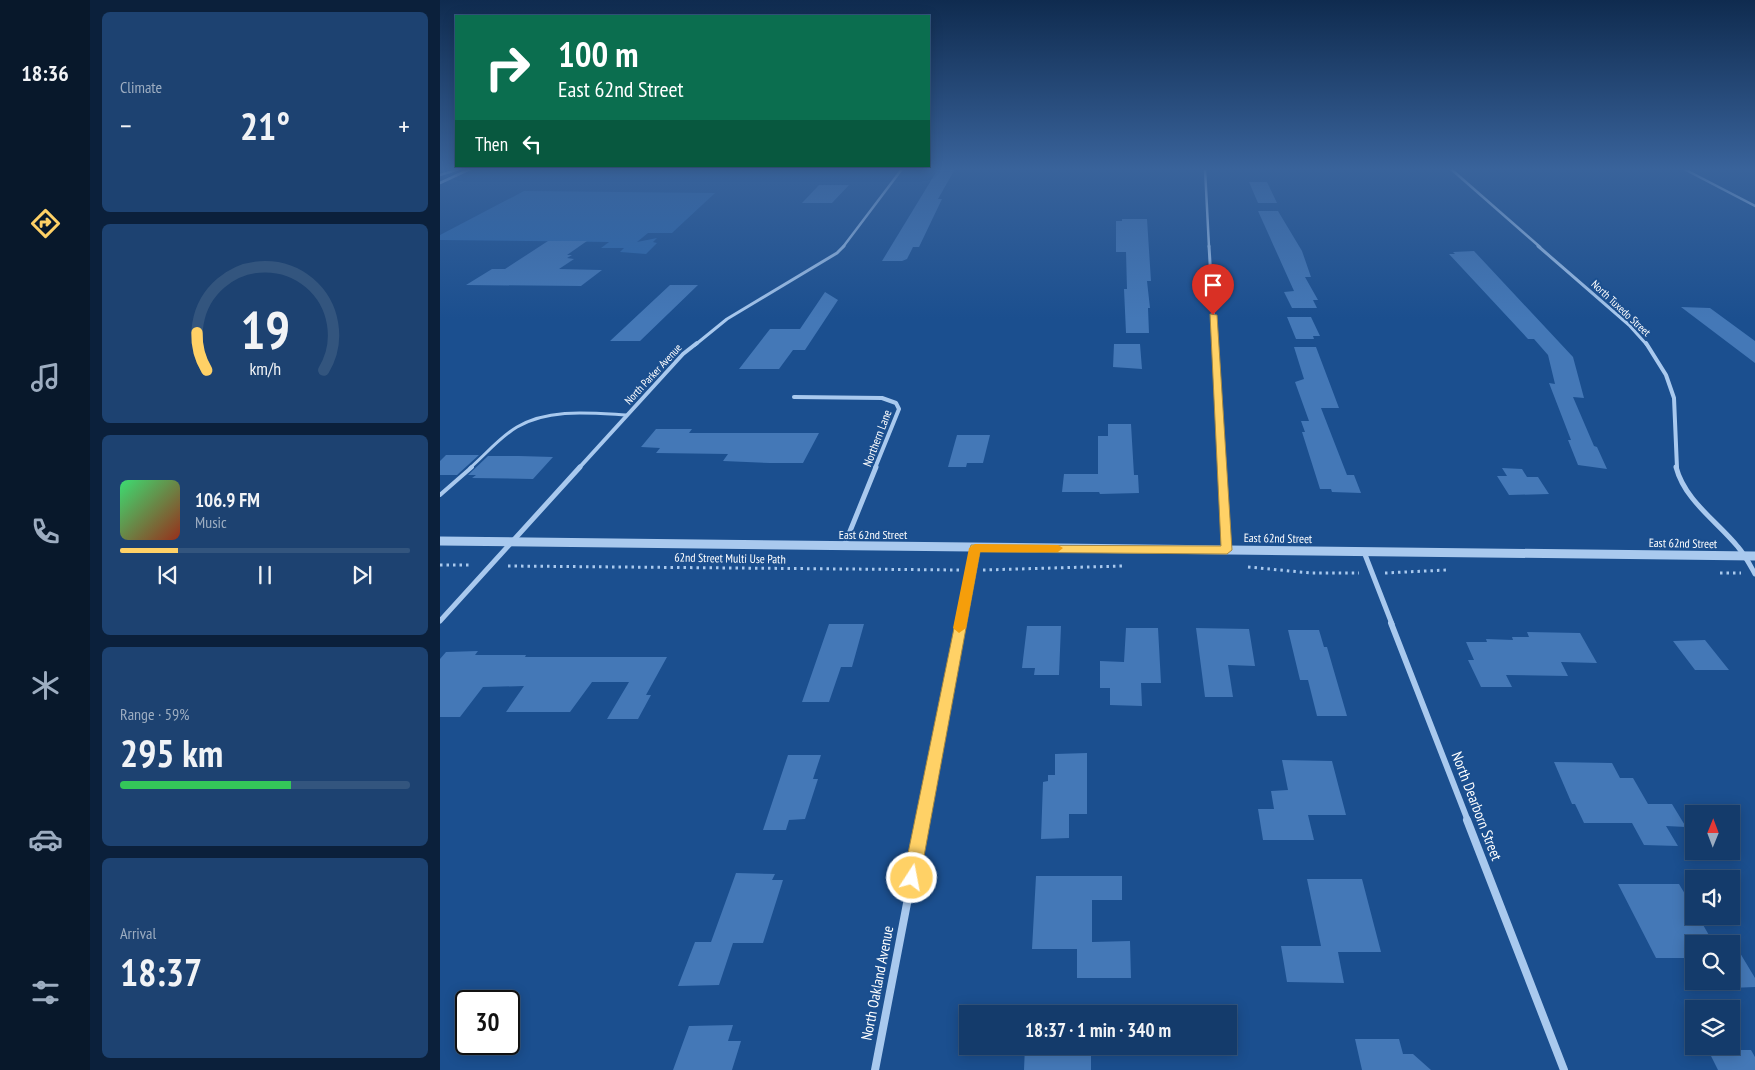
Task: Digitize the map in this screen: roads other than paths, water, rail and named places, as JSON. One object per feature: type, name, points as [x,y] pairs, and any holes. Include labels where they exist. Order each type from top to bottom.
[{"type":"street","name":"North Parker Avenue","points":[[440,621],[676,361],[710,330],[748,305],[816,268],[842,248],[864,219]]},
{"type":"street","points":[[1208,219],[1227,550]]},
{"type":"street","name":"North Tuxedo Street","points":[[1508,219],[1622,319],[1652,350],[1663,368],[1671,389],[1675,411],[1675,461],[1681,480],[1696,504],[1750,556],[1755,574]]},
{"type":"street","name":"Northern Lane","points":[[794,398],[882,398],[896,403],[899,409],[843,546]]},
{"type":"street","name":"East 62nd Street","points":[[440,541],[1750,556]]},
{"type":"street","name":"North Oakland Avenue","points":[[875,1070],[975,548]]},
{"type":"street","name":"North Dearborn Street","points":[[1364,552],[1564,1070]]},
{"type":"lane","points":[[440,495],[515,428],[527,420],[574,415],[626,415]]}]
